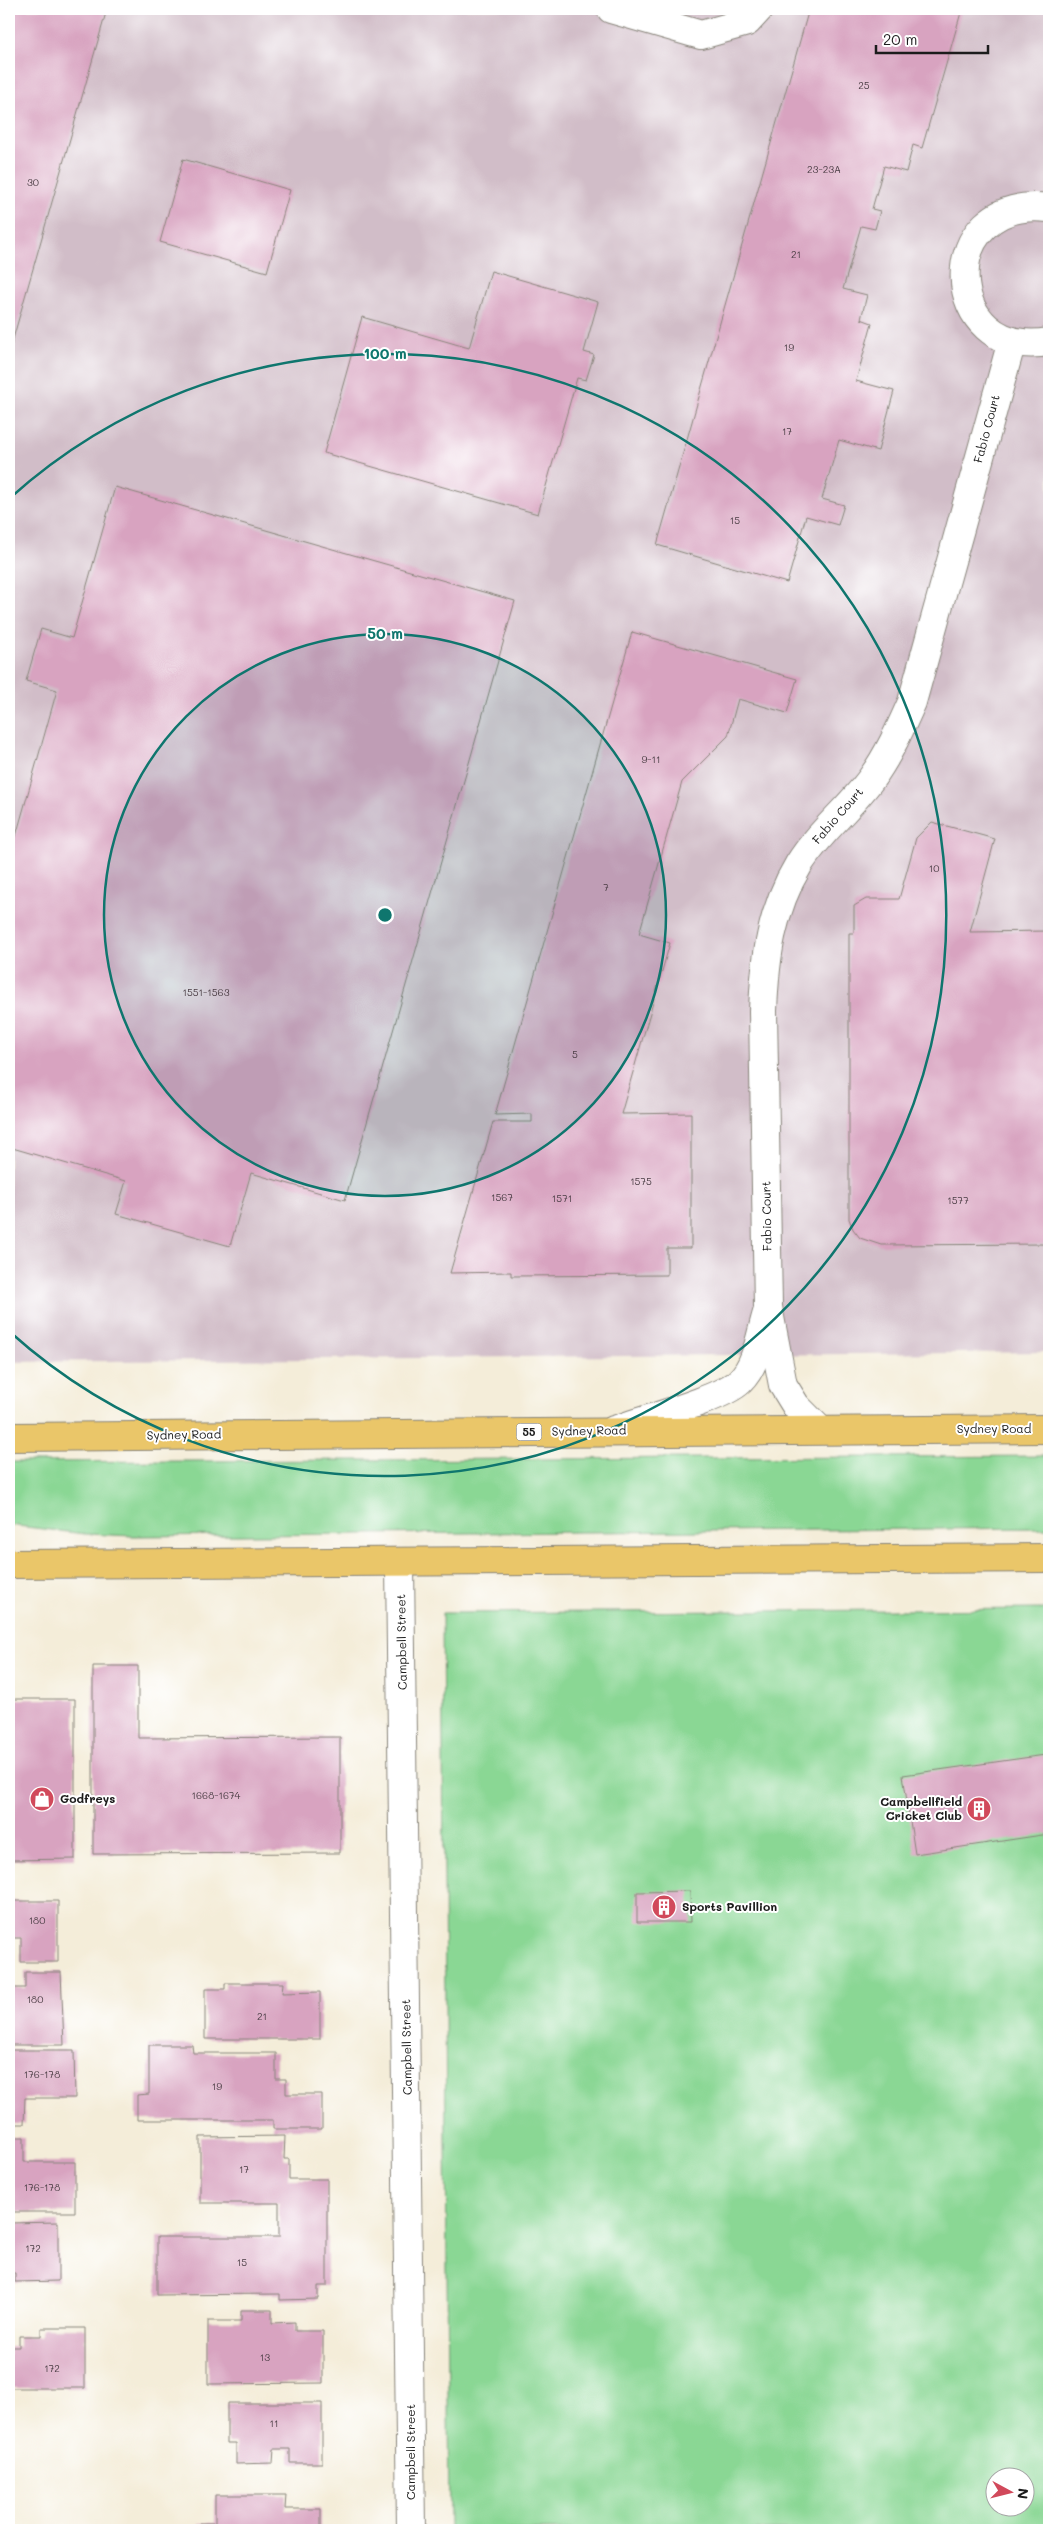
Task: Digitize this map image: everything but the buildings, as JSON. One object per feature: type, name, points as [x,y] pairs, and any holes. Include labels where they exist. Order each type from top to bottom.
[{"type":"highway","name":"Sydney Road","points":[[9,1437],[819,1429],[1049,1429]]},
{"type":"highway","points":[[9,1564],[1049,1558]]},
{"type":"street","points":[[611,9],[701,35],[747,22],[759,9]]},
{"type":"street","points":[[1049,208],[1029,206],[1006,212],[985,224],[971,244],[964,266],[965,290],[974,312],[990,330],[1012,341],[1033,344],[1049,342]]},
{"type":"street","name":"Fabio Court","points":[[819,1429],[796,1406],[783,1384],[768,1307],[763,1011],[765,967],[769,938],[779,906],[799,865],[821,834],[871,780],[896,737],[912,702],[1012,341]]},
{"type":"street","name":"Fabio Court","points":[[611,1431],[721,1393],[740,1381],[753,1363],[768,1307]]},
{"type":"street","name":"Campbell Street","points":[[400,1563],[412,2530]]},
{"type":"shaded area","points":[[9,9],[1049,9],[1049,1352],[9,1362]]},
{"type":"green space","points":[[1049,1456],[1049,1528],[134,1536],[85,1534],[9,1525],[9,1462]]},
{"type":"green space","points":[[1049,1609],[1049,2530],[449,2530],[442,1613]]},
{"type":"place","name":"Godfreys","points":[[42,1799]]},
{"type":"place","name":"Campbellfield Cricket Club","points":[[979,1809]]},
{"type":"place","name":"Sports Pavillion","points":[[664,1907]]}]
